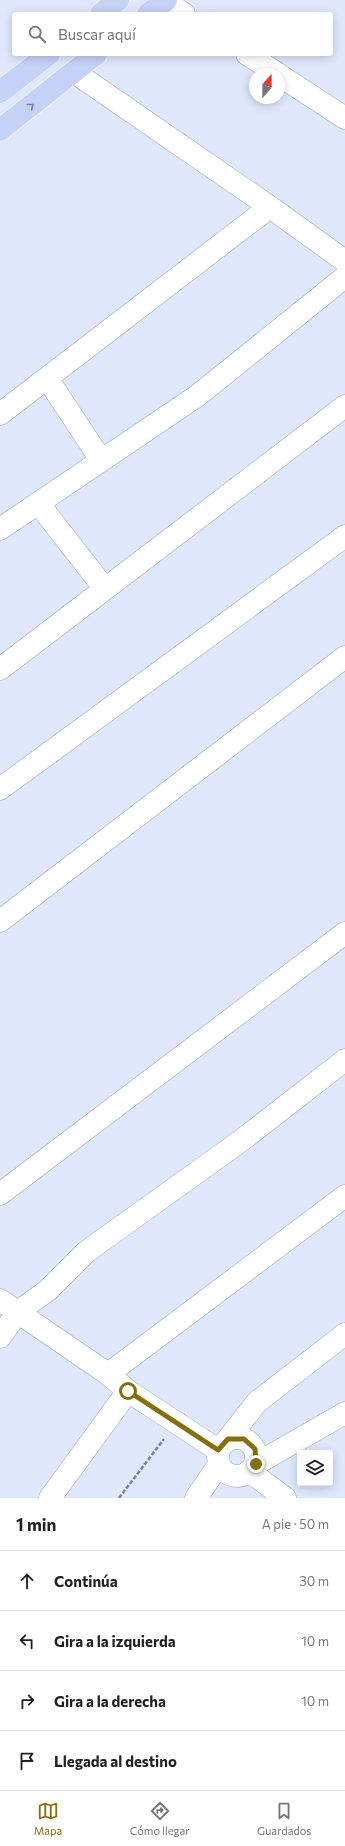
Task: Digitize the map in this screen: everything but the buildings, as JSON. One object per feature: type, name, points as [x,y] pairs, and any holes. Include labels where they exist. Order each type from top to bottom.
[{"type":"main road","points":[[103,12],[118,0]]},
{"type":"main road","points":[[0,92],[46,56]]},
{"type":"main road","points":[[0,130],[94,56]]},
{"type":"street","points":[[159,5],[178,12]]},
{"type":"street","points":[[249,56],[268,68]]},
{"type":"street","points":[[74,72],[270,207],[345,261]]},
{"type":"street","points":[[285,79],[345,118]]},
{"type":"street","points":[[0,414],[270,207]]},
{"type":"street","points":[[0,528],[197,396],[345,277]]},
{"type":"street","points":[[46,378],[101,460]]},
{"type":"street","points":[[0,669],[345,406]]},
{"type":"street","points":[[38,503],[105,589]]},
{"type":"street","points":[[0,788],[345,536]]},
{"type":"street","points":[[0,921],[345,657]]},
{"type":"street","points":[[0,1194],[345,933]]},
{"type":"street","points":[[0,1337],[18,1312],[48,1290],[86,1252],[242,1140],[345,1060]]},
{"type":"street","points":[[108,1374],[345,1196]]},
{"type":"street","points":[[0,1300],[108,1374],[128,1391],[221,1452],[230,1476],[245,1475],[252,1468],[345,1413]]},
{"type":"street","points":[[196,1498],[221,1452],[257,1402],[345,1334]]},
{"type":"street","points":[[50,1498],[128,1391]]},
{"type":"street","points":[[221,1452],[244,1439],[255,1449],[252,1468]]},
{"type":"street","points":[[252,1468],[285,1498]]},
{"type":"path","points":[[120,1498],[177,1422]]},
{"type":"route","points":[[128,1391],[218,1450],[228,1439],[244,1439],[255,1449],[256,1464]]}]
